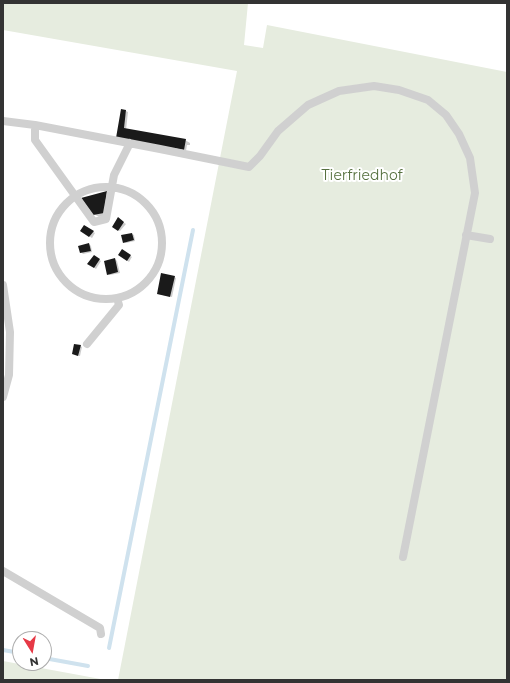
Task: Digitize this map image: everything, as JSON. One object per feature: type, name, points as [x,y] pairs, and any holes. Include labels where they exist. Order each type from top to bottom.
[{"type":"lane","points":[[3,121],[35,125],[249,167],[260,156],[278,131],[308,105],[339,91],[374,86],[399,90],[428,100],[446,115],[459,134],[470,158],[476,193],[466,235],[403,557]]},
{"type":"lane","points":[[35,125],[35,140],[94,222],[106,219],[114,174],[130,143]]},
{"type":"lane","points":[[112,187],[135,193],[152,208],[162,228],[163,250],[155,271],[140,288],[117,298],[98,299],[77,292],[60,277],[50,256],[49,234],[56,213],[76,196],[92,190],[112,187]]},
{"type":"lane","points":[[466,235],[490,239]]},
{"type":"lane","points":[[3,285],[10,332],[9,375],[3,397]]},
{"type":"lane","points":[[87,344],[119,305],[117,298]]},
{"type":"lane","points":[[3,571],[100,628],[101,634]]},
{"type":"green space","name":"Tierfriedhof","points":[[3,3],[248,3],[244,45],[263,48],[267,25],[507,72],[507,680],[118,680],[237,71],[3,30]]},
{"type":"green space","points":[[3,661],[12,663],[12,671],[52,670],[106,680],[3,680]]},
{"type":"building","points":[[121,109],[126,110],[124,128],[186,139],[184,150],[116,138]]},
{"type":"building","points":[[107,191],[104,213],[93,215],[81,198]]},
{"type":"building","points":[[118,217],[124,222],[118,231],[112,227]]},
{"type":"building","points":[[84,225],[94,231],[89,237],[80,231]]},
{"type":"building","points":[[132,233],[134,240],[123,243],[121,235]]},
{"type":"building","points":[[89,243],[91,251],[80,253],[78,246]]},
{"type":"building","points":[[122,249],[131,255],[127,261],[118,255]]},
{"type":"building","points":[[94,255],[100,259],[94,268],[87,264]]},
{"type":"building","points":[[115,258],[118,272],[107,275],[104,261]]},
{"type":"building","points":[[161,273],[175,276],[170,297],[157,294]]},
{"type":"building","points":[[74,344],[81,345],[78,356],[72,354]]},
{"type":"waterway","points":[[109,648],[193,230]]},
{"type":"waterway","points":[[3,650],[12,652]]},
{"type":"waterway","points":[[52,659],[88,666]]}]
